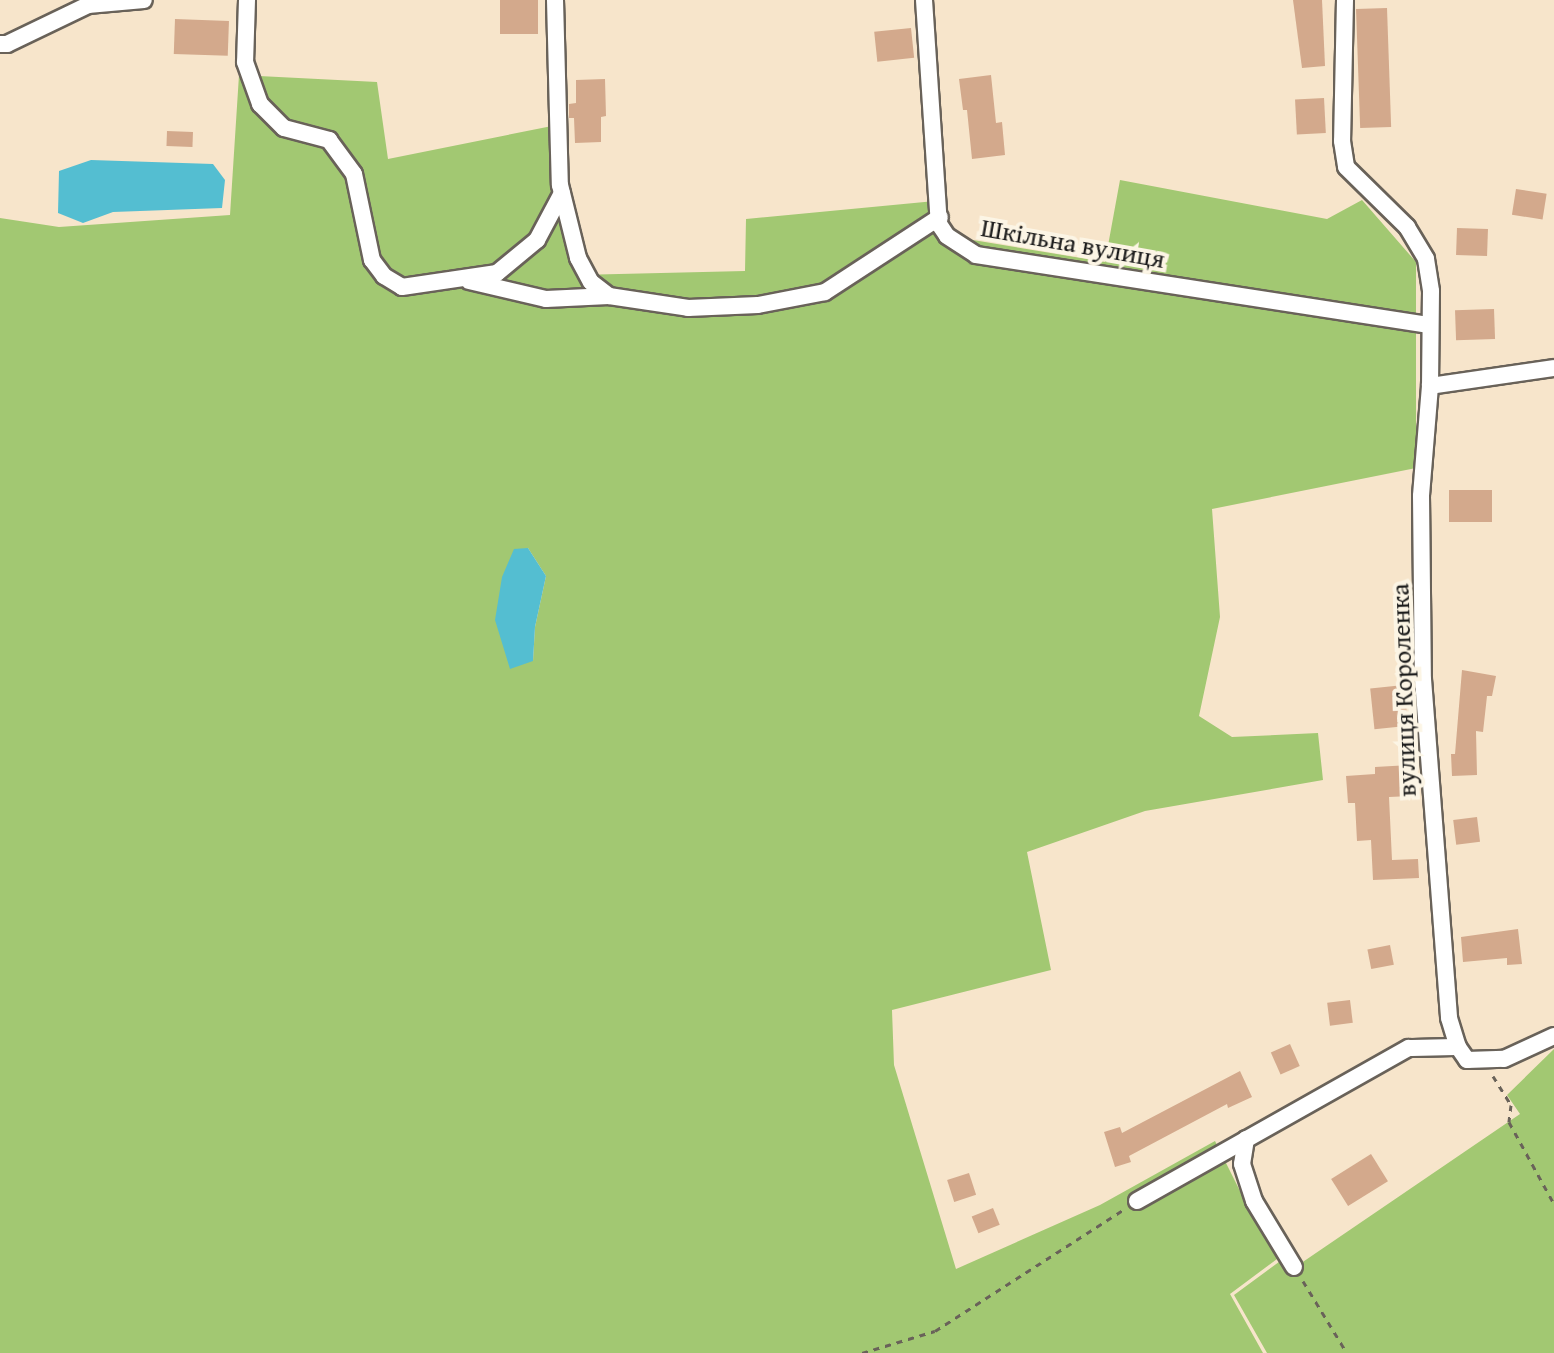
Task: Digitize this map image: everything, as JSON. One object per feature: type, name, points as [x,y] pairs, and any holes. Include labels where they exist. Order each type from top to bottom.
[{"type":"street","points":[[0,44],[7,44],[88,5],[144,0]]},
{"type":"street","points":[[247,0],[245,62],[260,104],[284,128],[329,140],[354,174],[372,260],[384,276],[402,287],[497,273],[537,240],[562,193]]},
{"type":"street","points":[[555,0],[562,193],[578,258],[591,282],[609,296]]},
{"type":"street","points":[[463,279],[546,299],[609,296],[688,308],[758,305],[825,292],[940,217],[924,0]]},
{"type":"street","name":"вулиця Короленка","points":[[1345,0],[1342,141],[1346,167],[1407,227],[1426,259],[1430,386],[1421,496],[1423,679],[1445,981],[1449,1018],[1462,1053]]},
{"type":"street","name":"Шкільна вулиця","points":[[940,217],[947,236],[976,255],[1430,325]]},
{"type":"street","points":[[1430,386],[1554,368]]},
{"type":"street","points":[[1137,1201],[1409,1048],[1504,1059],[1554,1036]]},
{"type":"street","points":[[1246,1139],[1242,1164],[1254,1201],[1294,1267]]},
{"type":"path","points":[[1462,1053],[1490,1070],[1511,1105],[1509,1122],[1554,1204]]},
{"type":"path","points":[[862,1353],[935,1331],[1137,1201]]},
{"type":"path","points":[[1294,1267],[1347,1353]]},
{"type":"green space","points":[[239,75],[377,82],[388,159],[552,126],[577,275],[745,271],[746,219],[935,201],[949,236],[1105,262],[1120,180],[1327,219],[1362,200],[1416,262],[1416,468],[1212,509],[1220,617],[1199,716],[1232,737],[1318,733],[1323,780],[1145,811],[1027,852],[1051,970],[892,1010],[894,1065],[956,1269],[1100,1205],[1215,1141],[1251,1213],[1281,1256],[1230,1294],[1263,1353],[0,1353],[0,218],[59,227],[230,215]],"holes":[[[528,548],[546,576],[535,627],[533,661]]]},
{"type":"green space","points":[[1554,1049],[1554,1353],[1267,1353],[1234,1295],[1283,1259],[1291,1270],[1520,1114],[1507,1095]]},
{"type":"water","points":[[91,160],[213,164],[225,180],[222,208],[113,212],[83,223],[58,213],[59,171]]},
{"type":"water","points":[[528,548],[546,576],[535,627],[533,661],[510,669],[495,620],[502,577],[514,549]]},
{"type":"building","points":[[500,0],[538,0],[538,34],[500,34]]},
{"type":"building","points":[[1293,0],[1322,0],[1325,66],[1302,68]]},
{"type":"building","points":[[1387,8],[1391,127],[1360,128],[1356,9]]},
{"type":"building","points":[[175,19],[229,21],[228,56],[174,54]]},
{"type":"building","points":[[911,28],[914,58],[877,62],[874,32]]},
{"type":"building","points":[[991,75],[996,123],[1002,122],[1005,155],[972,159],[967,110],[963,110],[959,79]]},
{"type":"building","points":[[605,79],[606,116],[601,117],[601,142],[575,143],[574,118],[569,118],[569,104],[576,103],[576,80]]},
{"type":"building","points":[[1324,98],[1326,133],[1297,134],[1295,100]]},
{"type":"building","points":[[167,131],[193,132],[192,147],[166,146]]},
{"type":"building","points":[[1516,189],[1547,194],[1543,220],[1512,215]]},
{"type":"building","points":[[1457,228],[1488,229],[1487,256],[1456,255]]},
{"type":"building","points":[[1494,309],[1495,339],[1456,340],[1455,310]]},
{"type":"building","points":[[1449,490],[1492,490],[1492,522],[1449,522]]},
{"type":"building","points":[[1462,670],[1496,676],[1492,696],[1487,696],[1483,732],[1476,731],[1477,775],[1452,776],[1451,754],[1455,754]]},
{"type":"building","points":[[1404,685],[1408,726],[1374,729],[1370,689]]},
{"type":"building","points":[[1410,765],[1411,796],[1389,797],[1392,860],[1418,859],[1419,878],[1373,880],[1371,840],[1357,841],[1355,803],[1348,803],[1346,776],[1375,774],[1375,767]]},
{"type":"building","points":[[1477,817],[1480,842],[1456,845],[1453,820]]},
{"type":"building","points":[[1518,929],[1522,964],[1507,965],[1507,958],[1463,962],[1461,937]]},
{"type":"building","points":[[1390,945],[1394,965],[1371,969],[1367,949]]},
{"type":"building","points":[[1350,1000],[1353,1023],[1330,1026],[1327,1003]]},
{"type":"building","points":[[1290,1044],[1300,1066],[1281,1074],[1271,1053]]},
{"type":"building","points":[[1240,1071],[1252,1097],[1228,1108],[1227,1104],[1129,1156],[1131,1162],[1115,1167],[1104,1132],[1120,1127],[1122,1133]]},
{"type":"building","points":[[1371,1154],[1388,1181],[1348,1206],[1331,1179]]},
{"type":"building","points":[[969,1173],[976,1195],[954,1202],[947,1180]]},
{"type":"building","points":[[993,1208],[1000,1225],[978,1233],[972,1217]]}]
